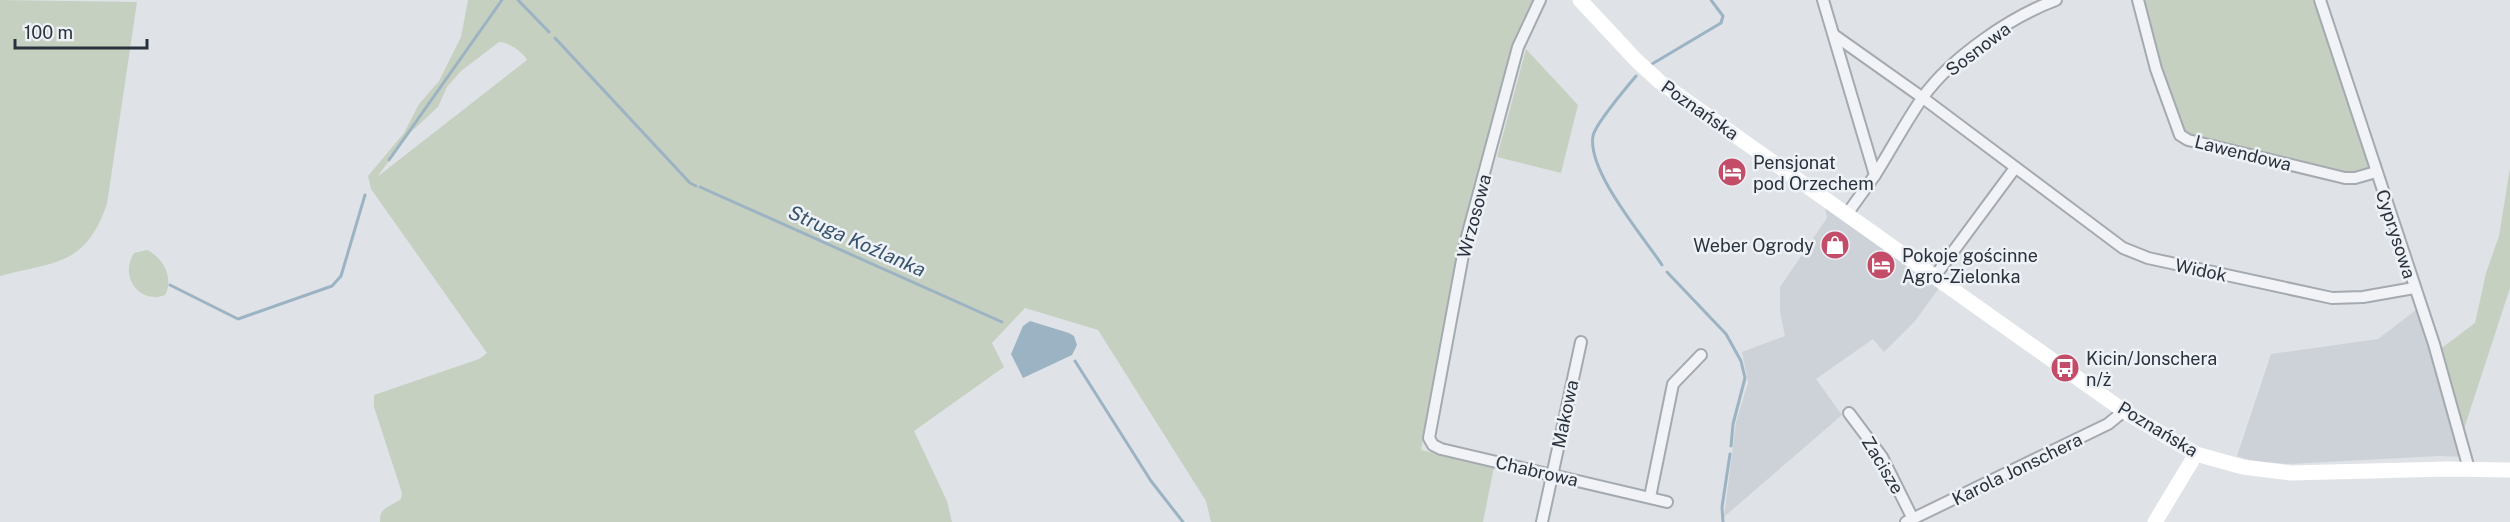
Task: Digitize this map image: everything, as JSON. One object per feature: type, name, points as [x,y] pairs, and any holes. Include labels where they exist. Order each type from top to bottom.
[{"type":"street","name":"Wrzosowa","points":[[1429,438],[1465,244],[1518,47],[1540,0]]},
{"type":"street","name":"Poznańska","points":[[1580,0],[1636,60],[1660,82],[2124,411],[2196,454],[2243,467],[2291,473],[2510,470]]},
{"type":"street","points":[[1823,0],[1875,175]]},
{"type":"street","name":"Sosnowa","points":[[1847,214],[1875,175],[1923,98],[1963,56],[2029,12],[2056,0]]},
{"type":"street","name":"Lawendowa","points":[[2138,0],[2156,69],[2180,135],[2188,140],[2345,178],[2355,178],[2376,172]]},
{"type":"street","name":"Cyprysowa","points":[[2320,0],[2434,344],[2469,469]]},
{"type":"street","name":"Widok","points":[[1834,35],[1923,98],[2123,248],[2148,258],[2332,298],[2363,297],[2414,288]]},
{"type":"street","points":[[1935,276],[2014,168]]},
{"type":"street","name":"Makowa","points":[[1542,522],[1581,342]]},
{"type":"street","points":[[1650,497],[1672,384],[1701,355]]},
{"type":"street","name":"Karola Jonschera","points":[[1910,520],[2108,424],[2124,411]]},
{"type":"street","name":"Zacisze","points":[[1849,413],[1882,457],[1910,520]]},
{"type":"street","name":"Chabrowa","points":[[1429,438],[1437,448],[1667,502]]},
{"type":"street","points":[[2155,522],[2196,454]]},
{"type":"shaded area","points":[[1825,208],[1939,288],[1915,321],[1884,352],[1873,339],[1816,379],[1842,415],[1724,517],[1736,422],[1748,383],[1742,352],[1785,336],[1780,312],[1780,287],[1827,218]]},
{"type":"shaded area","points":[[2416,310],[2464,457],[2439,456],[2288,464],[2252,461],[2237,456],[2271,354],[2378,339]]},
{"type":"green space","points":[[0,0],[137,2],[107,204],[98,224],[79,250],[67,258],[0,276]]},
{"type":"green space","points":[[468,0],[1537,0],[1462,242],[1421,450],[1494,467],[1483,522],[1211,522],[1206,501],[1098,330],[1025,308],[992,343],[1004,367],[914,431],[947,501],[952,522],[380,522],[383,510],[401,499],[402,493],[374,407],[374,395],[479,359],[487,353],[371,189],[368,176],[404,133],[419,104],[439,81],[461,37]],"holes":[[[499,42],[519,51],[527,60],[377,177],[411,132],[438,107],[447,87],[461,71]]]},
{"type":"green space","points":[[2142,0],[2317,0],[2371,169],[2348,175],[2192,139],[2177,124]]},
{"type":"green space","points":[[1526,49],[1578,105],[1561,173],[1497,157]]},
{"type":"green space","points":[[2510,168],[2510,288],[2463,432],[2439,350],[2475,323],[2486,273],[2499,236]]},
{"type":"green space","points":[[147,250],[158,258],[166,270],[168,289],[165,295],[147,296],[134,286],[130,279],[130,262],[134,253]]},
{"type":"water","points":[[1030,321],[1069,333],[1074,336],[1077,345],[1072,355],[1023,378],[1011,354],[1023,326]]},
{"type":"waterway","points":[[389,160],[502,0]]},
{"type":"waterway","name":"Struga Koźlanka","points":[[518,0],[549,32]]},
{"type":"waterway","points":[[1652,64],[1721,23],[1723,16],[1711,0]]},
{"type":"waterway","name":"Struga Koźlanka","points":[[555,38],[690,183],[696,186]]},
{"type":"waterway","points":[[1636,76],[1599,123],[1593,136],[1593,150],[1607,185],[1662,265]]},
{"type":"waterway","name":"Struga Koźlanka","points":[[700,187],[1002,322]]},
{"type":"waterway","points":[[170,285],[238,319],[332,286],[341,276],[365,195]]},
{"type":"waterway","points":[[1667,272],[1726,334],[1741,361],[1745,378],[1733,424],[1731,446]]},
{"type":"waterway","points":[[1075,361],[1151,481],[1183,522]]},
{"type":"waterway","points":[[1723,522],[1722,507],[1730,454]]},
{"type":"place","name":"Pensjonat pod Orzechem","points":[[1732,172]]},
{"type":"place","name":"Weber Ogrody","points":[[1835,245]]},
{"type":"place","name":"Pokoje gościnne Agro-Zielonka","points":[[1881,265]]},
{"type":"place","name":"Kicin/Jonschera n/ż","points":[[2065,368]]}]
